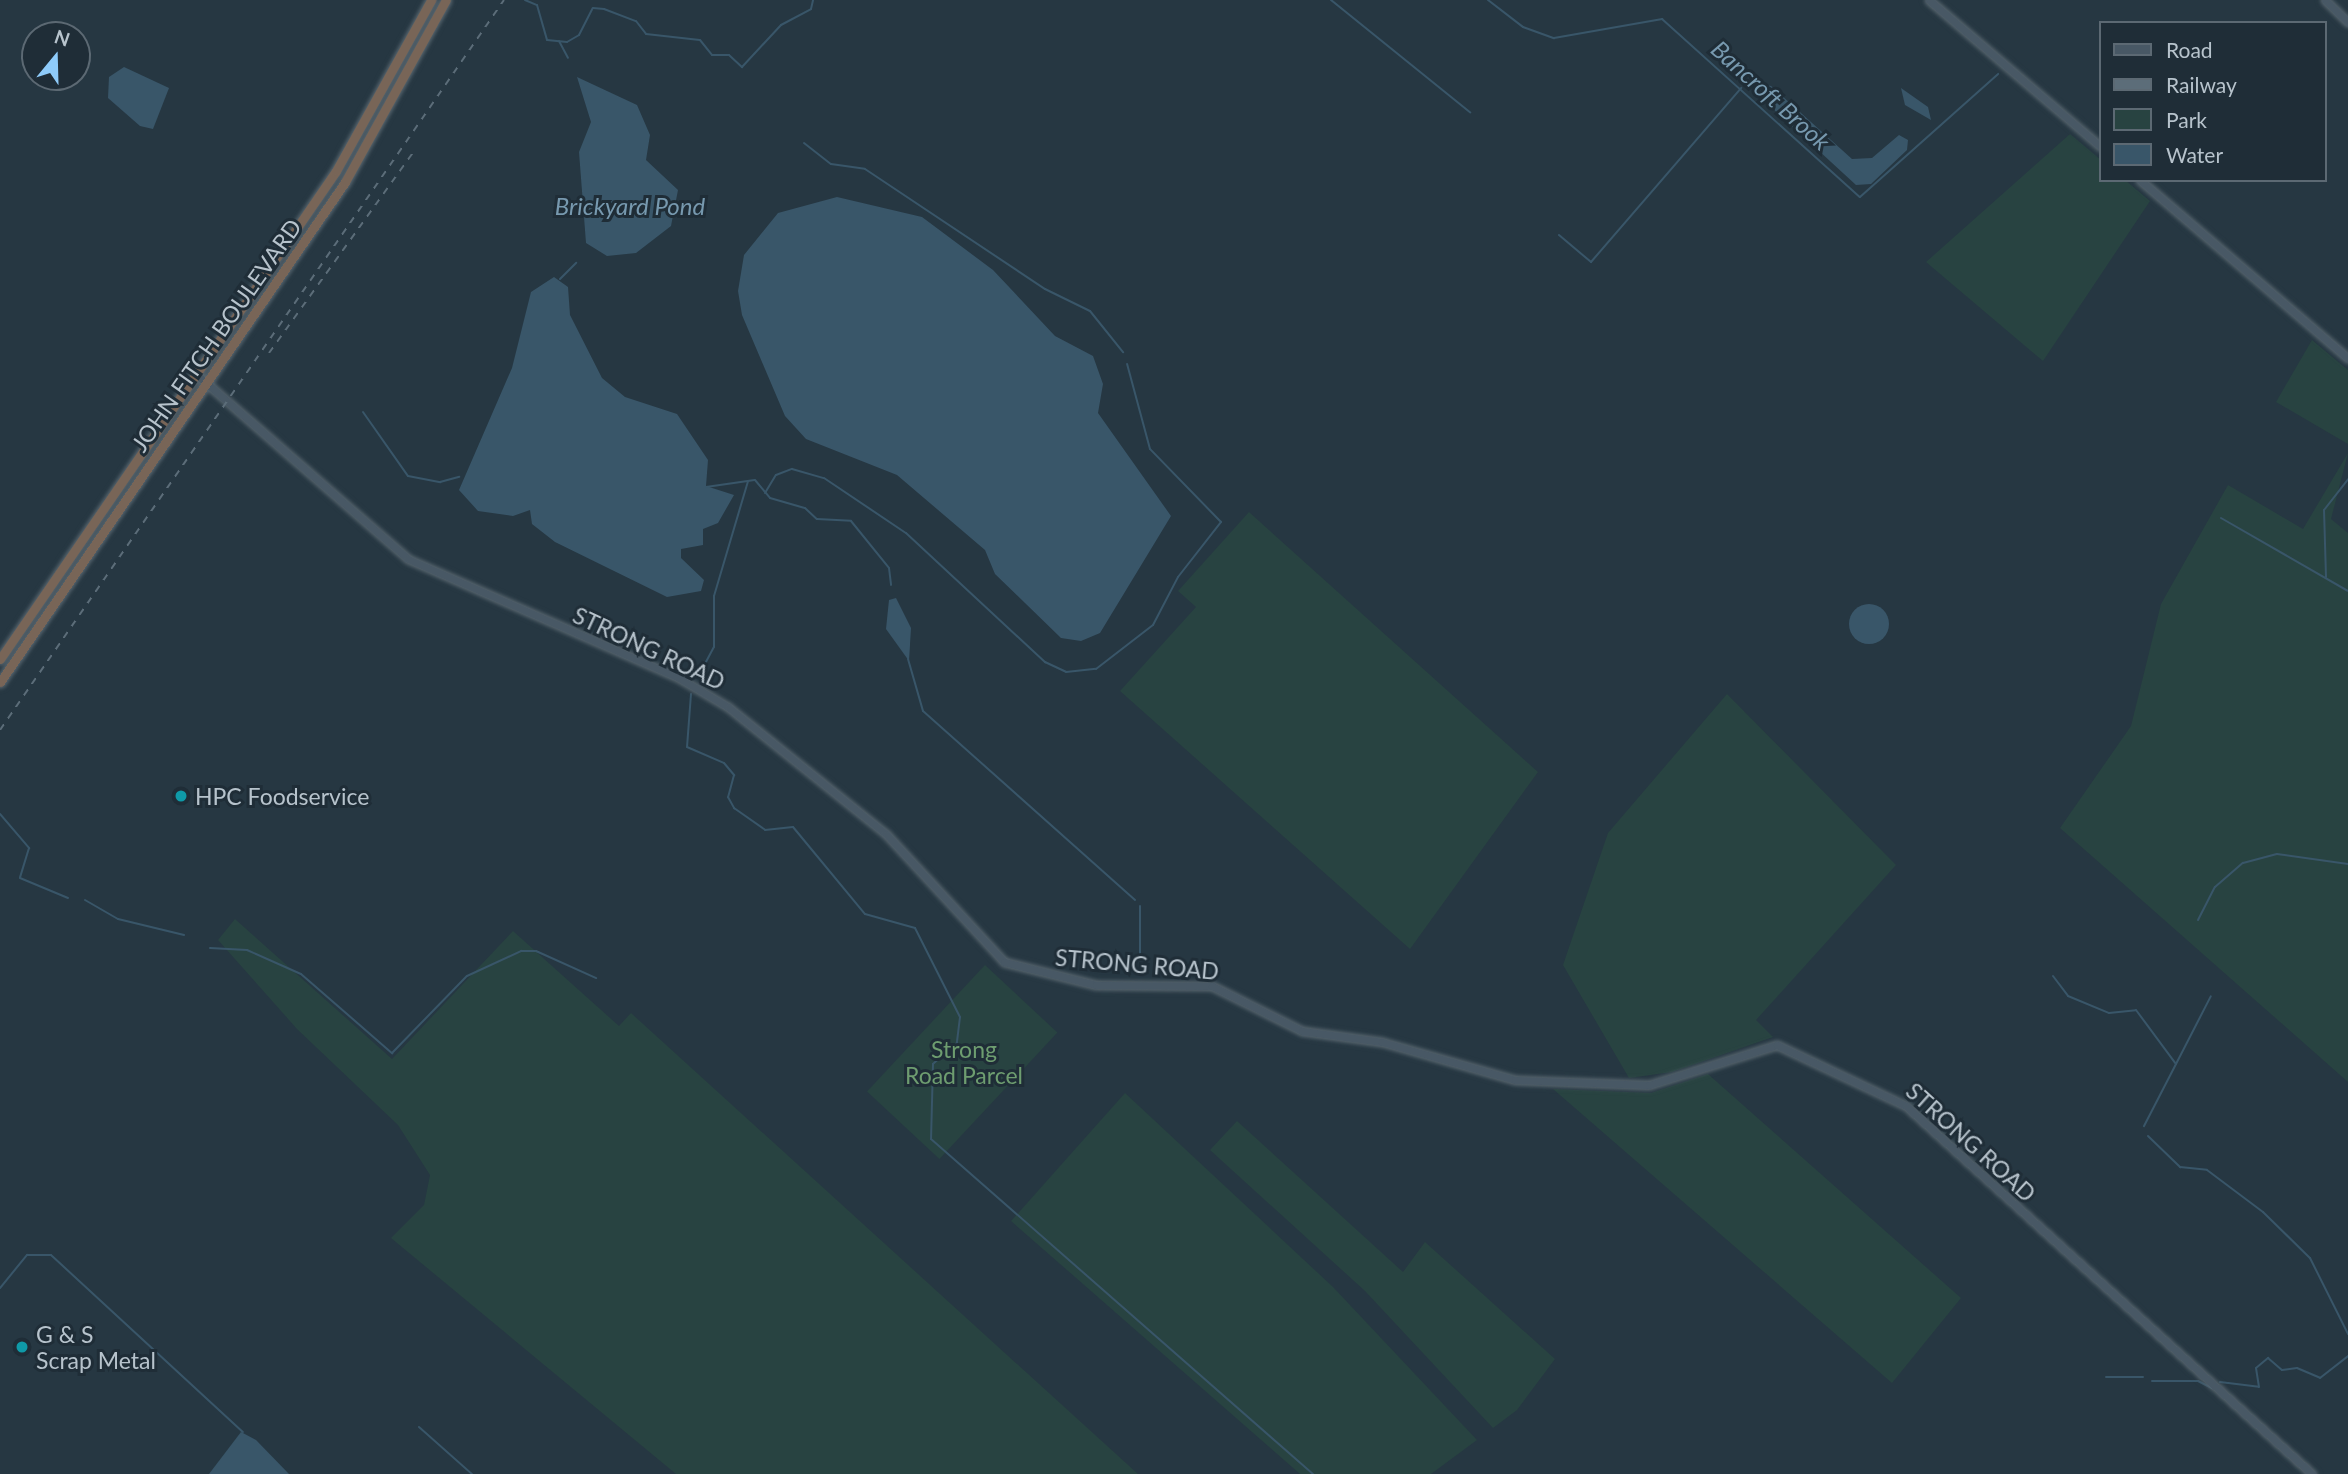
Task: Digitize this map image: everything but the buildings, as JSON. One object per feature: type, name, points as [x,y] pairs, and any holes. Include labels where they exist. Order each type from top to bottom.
[{"type":"highway","name":"JOHN FITCH BOULEVARD","points":[[0,659],[336,171],[402,57],[431,0]]},
{"type":"highway","name":"JOHN FITCH BOULEVARD","points":[[0,682],[345,182],[414,65],[446,0]]},
{"type":"highway","points":[[402,57],[414,65]]},
{"type":"street","points":[[1929,0],[2100,146]]},
{"type":"street","points":[[2325,0],[2348,22]]},
{"type":"street","points":[[2142,182],[2348,358]]},
{"type":"street","name":"STRONG ROAD","points":[[196,374],[408,559],[719,700],[886,834],[1004,962],[1096,985],[1212,986],[1302,1031],[1382,1042],[1506,1079],[1649,1085],[1777,1045],[1906,1106],[2312,1474]]},
{"type":"green space","points":[[2070,134],[2100,159],[2100,182],[2127,182],[2150,201],[2043,361],[1926,262]]},
{"type":"green space","points":[[2312,340],[2348,370],[2348,444],[2276,402]]},
{"type":"green space","points":[[2348,453],[2331,519],[2348,533],[2348,1082],[2060,828],[2131,726],[2161,604],[2228,485],[2303,529]]},
{"type":"green space","points":[[1249,512],[1538,772],[1410,949],[1120,691],[1196,607],[1178,591]]},
{"type":"green space","points":[[1727,694],[1896,865],[1756,1020],[1773,1037],[1672,1072],[1629,1078],[1563,965],[1608,833]]},
{"type":"green space","points":[[235,919],[392,1059],[513,931],[619,1026],[631,1013],[1138,1474],[676,1474],[391,1238],[424,1205],[430,1175],[398,1125],[297,1029],[218,940]]},
{"type":"green space","name":"Strong Road Parcel","points":[[985,965],[1057,1033],[939,1159],[867,1092]]},
{"type":"green space","points":[[1708,1074],[1961,1298],[1892,1383],[1553,1089],[1651,1093]]},
{"type":"green space","points":[[1125,1093],[1333,1287],[1477,1440],[1431,1474],[1300,1474],[1011,1221]]},
{"type":"green space","points":[[1237,1121],[1403,1272],[1425,1242],[1555,1359],[1517,1410],[1493,1428],[1365,1291],[1210,1150]]},
{"type":"water","points":[[124,67],[169,88],[153,129],[140,126],[108,98],[109,77]]},
{"type":"water","name":"Brickyard Pond","points":[[577,77],[637,105],[650,135],[646,160],[678,190],[671,226],[636,253],[607,256],[586,243],[579,152],[591,122]]},
{"type":"water","points":[[1762,84],[1771,86],[1852,159],[1872,158],[1899,135],[1908,140],[1907,150],[1871,184],[1856,185],[1758,95]]},
{"type":"water","points":[[1901,88],[1928,107],[1931,120],[1905,105]]},
{"type":"water","points":[[837,197],[922,217],[993,270],[1055,336],[1093,356],[1103,384],[1098,413],[1171,516],[1100,633],[1081,641],[1061,638],[995,574],[985,550],[897,475],[806,439],[785,416],[742,315],[738,291],[744,255],[778,213]]},
{"type":"water","points":[[554,277],[568,287],[570,315],[602,378],[625,397],[677,414],[708,460],[706,486],[734,495],[718,523],[703,529],[703,545],[681,549],[681,558],[704,580],[701,591],[667,597],[555,542],[532,524],[530,510],[513,516],[478,511],[459,490],[512,368],[531,292]]},
{"type":"water","points":[[896,598],[911,628],[909,661],[886,629],[889,600]]},
{"type":"water","points":[[1869,604],[1883,610],[1889,624],[1883,638],[1869,644],[1855,638],[1849,624],[1855,610]]},
{"type":"water","points":[[241,1432],[256,1440],[289,1474],[209,1474]]},
{"type":"waterway","name":"Bancroft Brook","points":[[525,0],[537,5],[547,40],[567,42],[579,35],[593,8],[604,9],[636,21],[646,34],[700,40],[712,55],[729,55],[742,67],[781,25],[811,9],[813,0]]},
{"type":"waterway","points":[[1331,0],[1470,112]]},
{"type":"waterway","name":"Bancroft Brook","points":[[1488,0],[1523,27],[1554,38],[1662,19],[1860,197],[1998,74]]},
{"type":"waterway","points":[[559,41],[568,58]]},
{"type":"waterway","points":[[1559,235],[1591,262],[1741,88]]},
{"type":"waterway","points":[[804,143],[831,164],[865,169],[1045,289],[1090,311],[1123,352]]},
{"type":"waterway","points":[[560,279],[576,263]]},
{"type":"waterway","points":[[765,493],[776,475],[792,469],[824,478],[906,533],[1045,662],[1066,672],[1096,669],[1153,625],[1178,577],[1221,522],[1150,449],[1127,364]]},
{"type":"waterway","points":[[363,412],[408,476],[440,482],[459,477]]},
{"type":"waterway","points":[[2326,577],[2324,510],[2348,479]]},
{"type":"waterway","points":[[706,487],[755,480],[770,498],[805,508],[817,519],[851,521],[889,568],[891,585]]},
{"type":"waterway","points":[[699,675],[714,647],[714,596],[748,481]]},
{"type":"waterway","points":[[2221,518],[2348,591]]},
{"type":"waterway","points":[[908,659],[923,711],[1135,900]]},
{"type":"waterway","points":[[691,694],[687,747],[724,763],[734,775],[728,797],[734,808],[765,830],[793,827],[865,914],[915,928],[960,1017],[957,1043],[933,1064],[931,1139],[1313,1474]]},
{"type":"waterway","points":[[0,814],[29,848],[20,878],[68,898]]},
{"type":"waterway","points":[[2198,920],[2215,887],[2243,863],[2277,854],[2348,864]]},
{"type":"waterway","points":[[85,900],[118,919],[184,935]]},
{"type":"waterway","points":[[1140,906],[1140,959]]},
{"type":"waterway","points":[[210,948],[247,950],[301,974],[392,1053],[467,976],[521,951],[536,951],[596,978]]},
{"type":"waterway","points":[[2053,976],[2068,996],[2109,1013],[2136,1010],[2176,1064],[2144,1126]]},
{"type":"waterway","points":[[2176,1064],[2211,996]]},
{"type":"waterway","points":[[2148,1136],[2180,1167],[2207,1170],[2263,1212],[2310,1258],[2348,1334]]},
{"type":"waterway","points":[[0,1288],[27,1255],[51,1255],[243,1432]]},
{"type":"waterway","points":[[2220,1382],[2259,1387],[2256,1368],[2268,1358],[2282,1370],[2297,1368],[2320,1378],[2348,1356]]},
{"type":"waterway","points":[[2106,1377],[2143,1377]]},
{"type":"waterway","points":[[2152,1381],[2198,1381],[2212,1388]]},
{"type":"waterway","points":[[419,1427],[472,1474]]},
{"type":"railway","points":[[0,730],[504,0]]},
{"type":"railway","points":[[269,353],[414,151]]},
{"type":"place","name":"HPC Foodservice","points":[[181,796]]},
{"type":"place","name":"G & S Scrap Metal","points":[[22,1347]]}]
